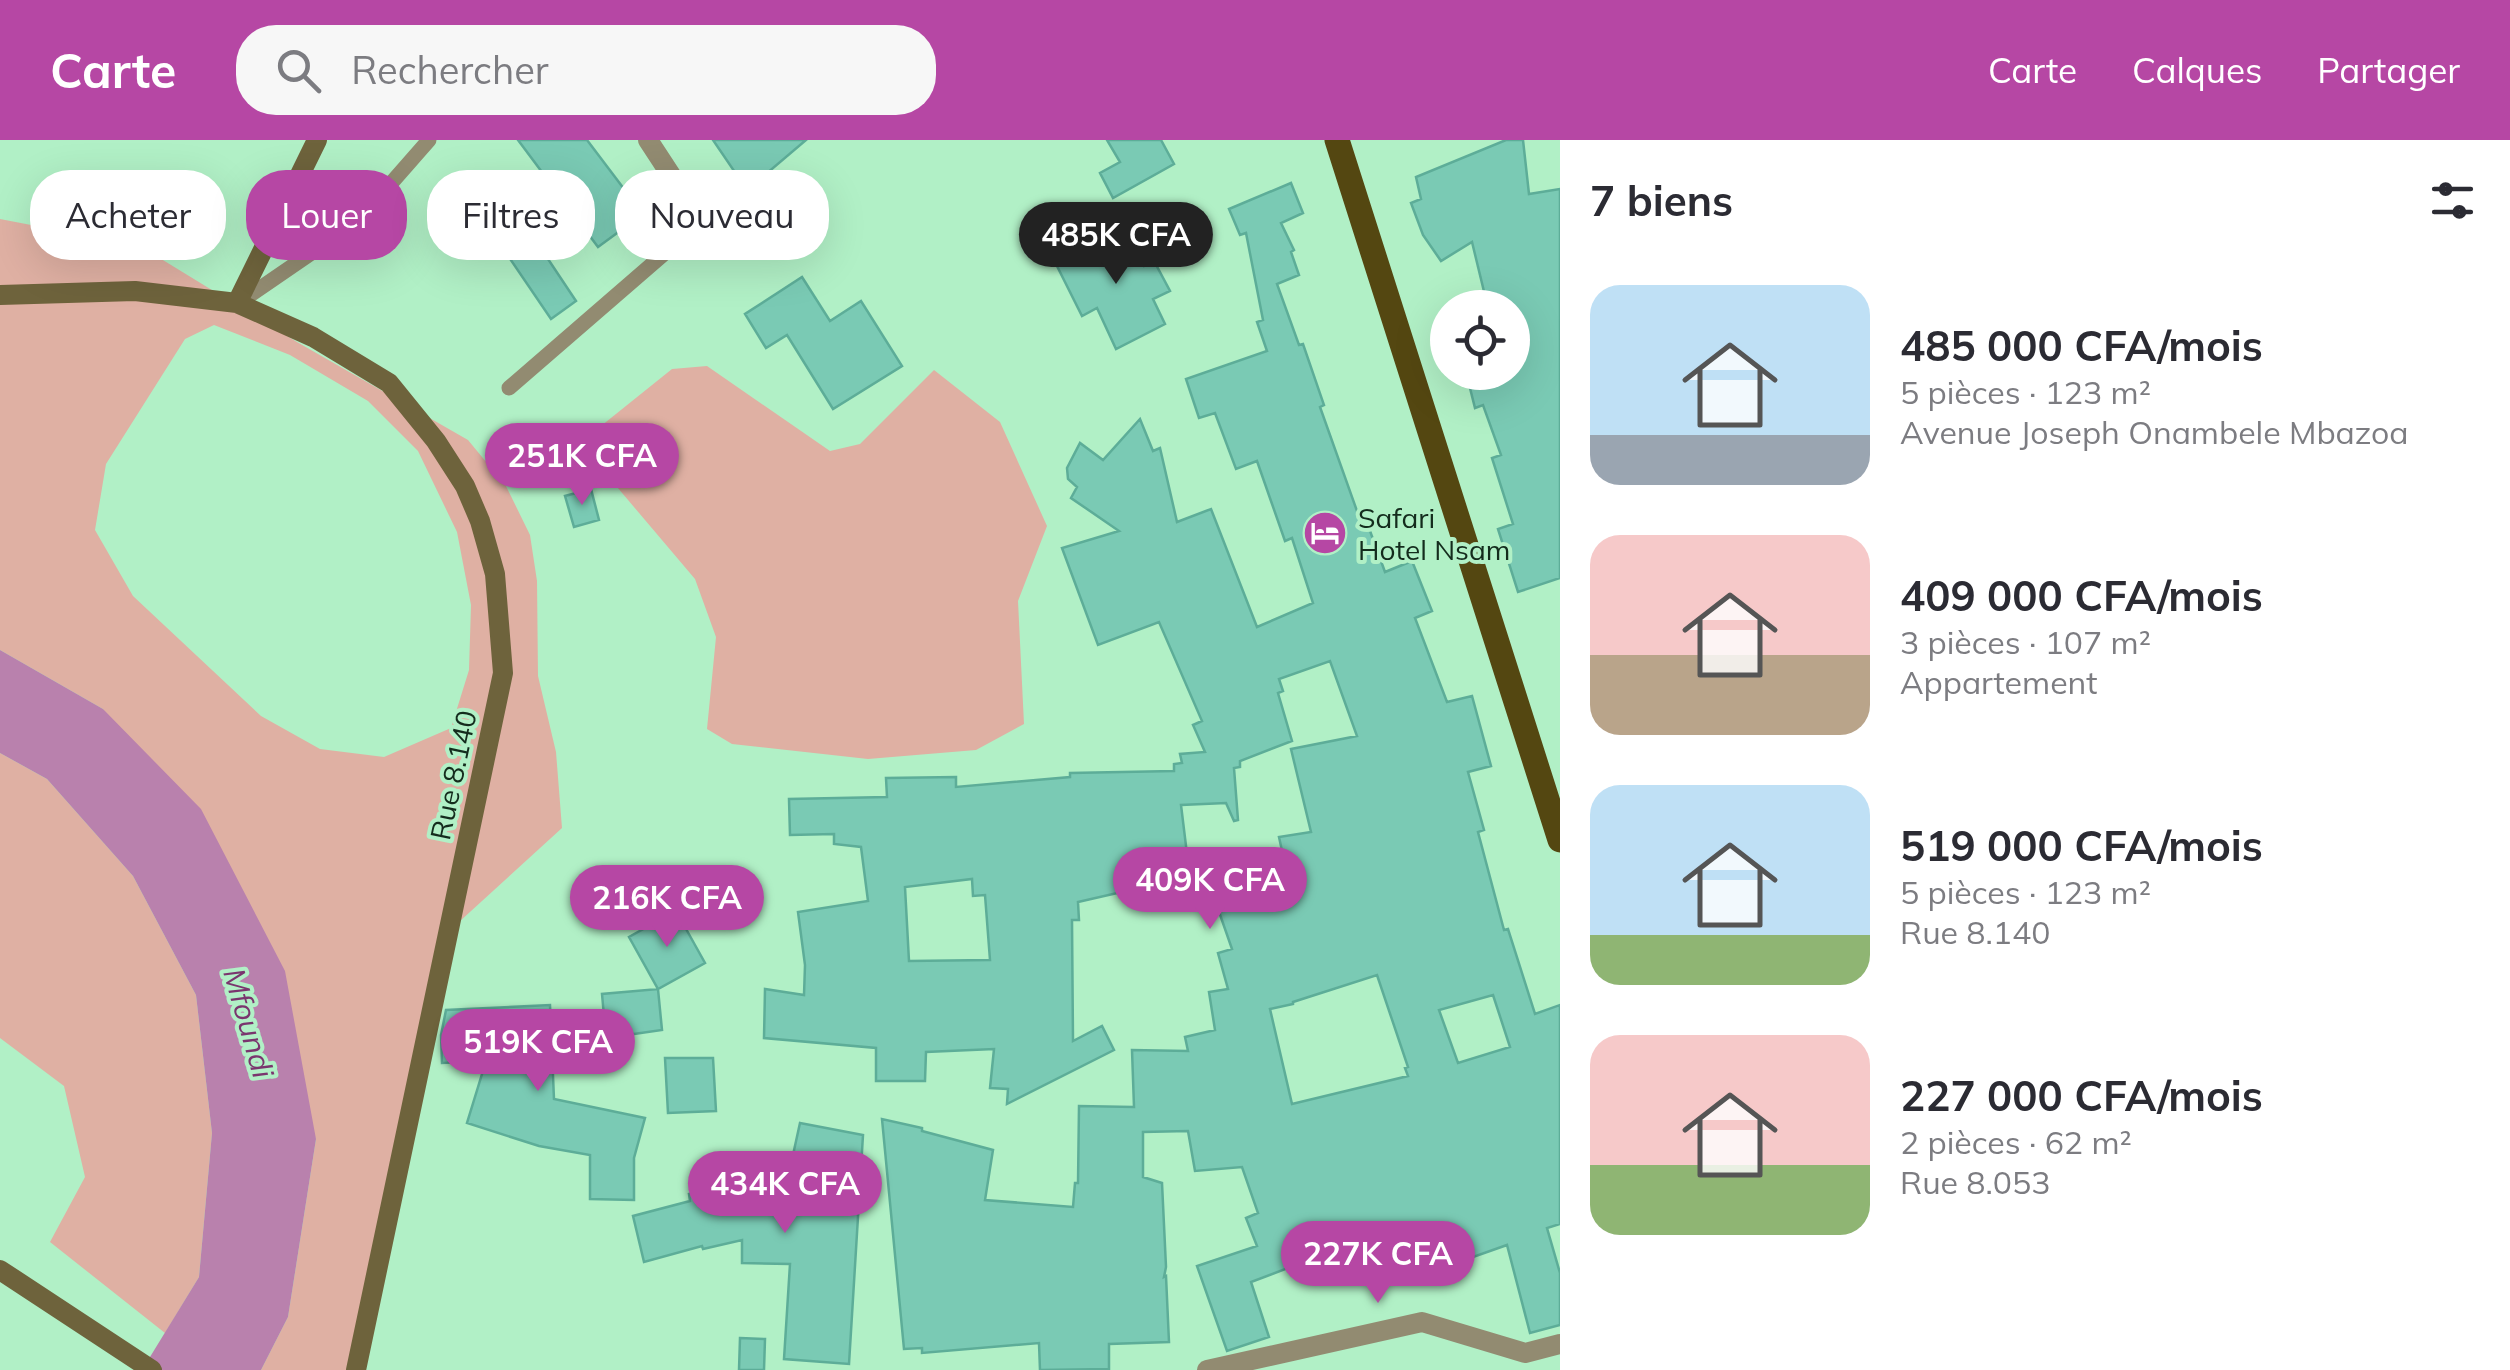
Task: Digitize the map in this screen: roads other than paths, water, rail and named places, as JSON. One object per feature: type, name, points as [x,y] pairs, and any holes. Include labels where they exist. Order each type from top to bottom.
[{"type":"main road","points":[[237,303],[317,140]]},
{"type":"main road","points":[[1336,140],[1560,840]]},
{"type":"main road","name":"Rue 8.140","points":[[0,294],[134,291],[237,303],[313,337],[389,383],[436,441],[465,486],[480,521],[495,574],[502,673],[356,1370]]},
{"type":"main road","points":[[0,1270],[152,1370]]},
{"type":"street","points":[[648,140],[668,170]]},
{"type":"street","points":[[1206,1370],[1422,1322],[1525,1353],[1560,1344]]},
{"type":"lane","points":[[237,303],[358,222],[429,140]]},
{"type":"lane","points":[[509,388],[657,260]]},
{"type":"water","name":"Mfoundi","points":[[0,650],[103,709],[201,809],[285,971],[316,1139],[288,1317],[261,1370],[142,1370],[199,1277],[212,1133],[196,995],[133,876],[47,779],[0,753]]},
{"type":"place","name":"Safari Hotel Nsam","points":[[1325,533]]}]
